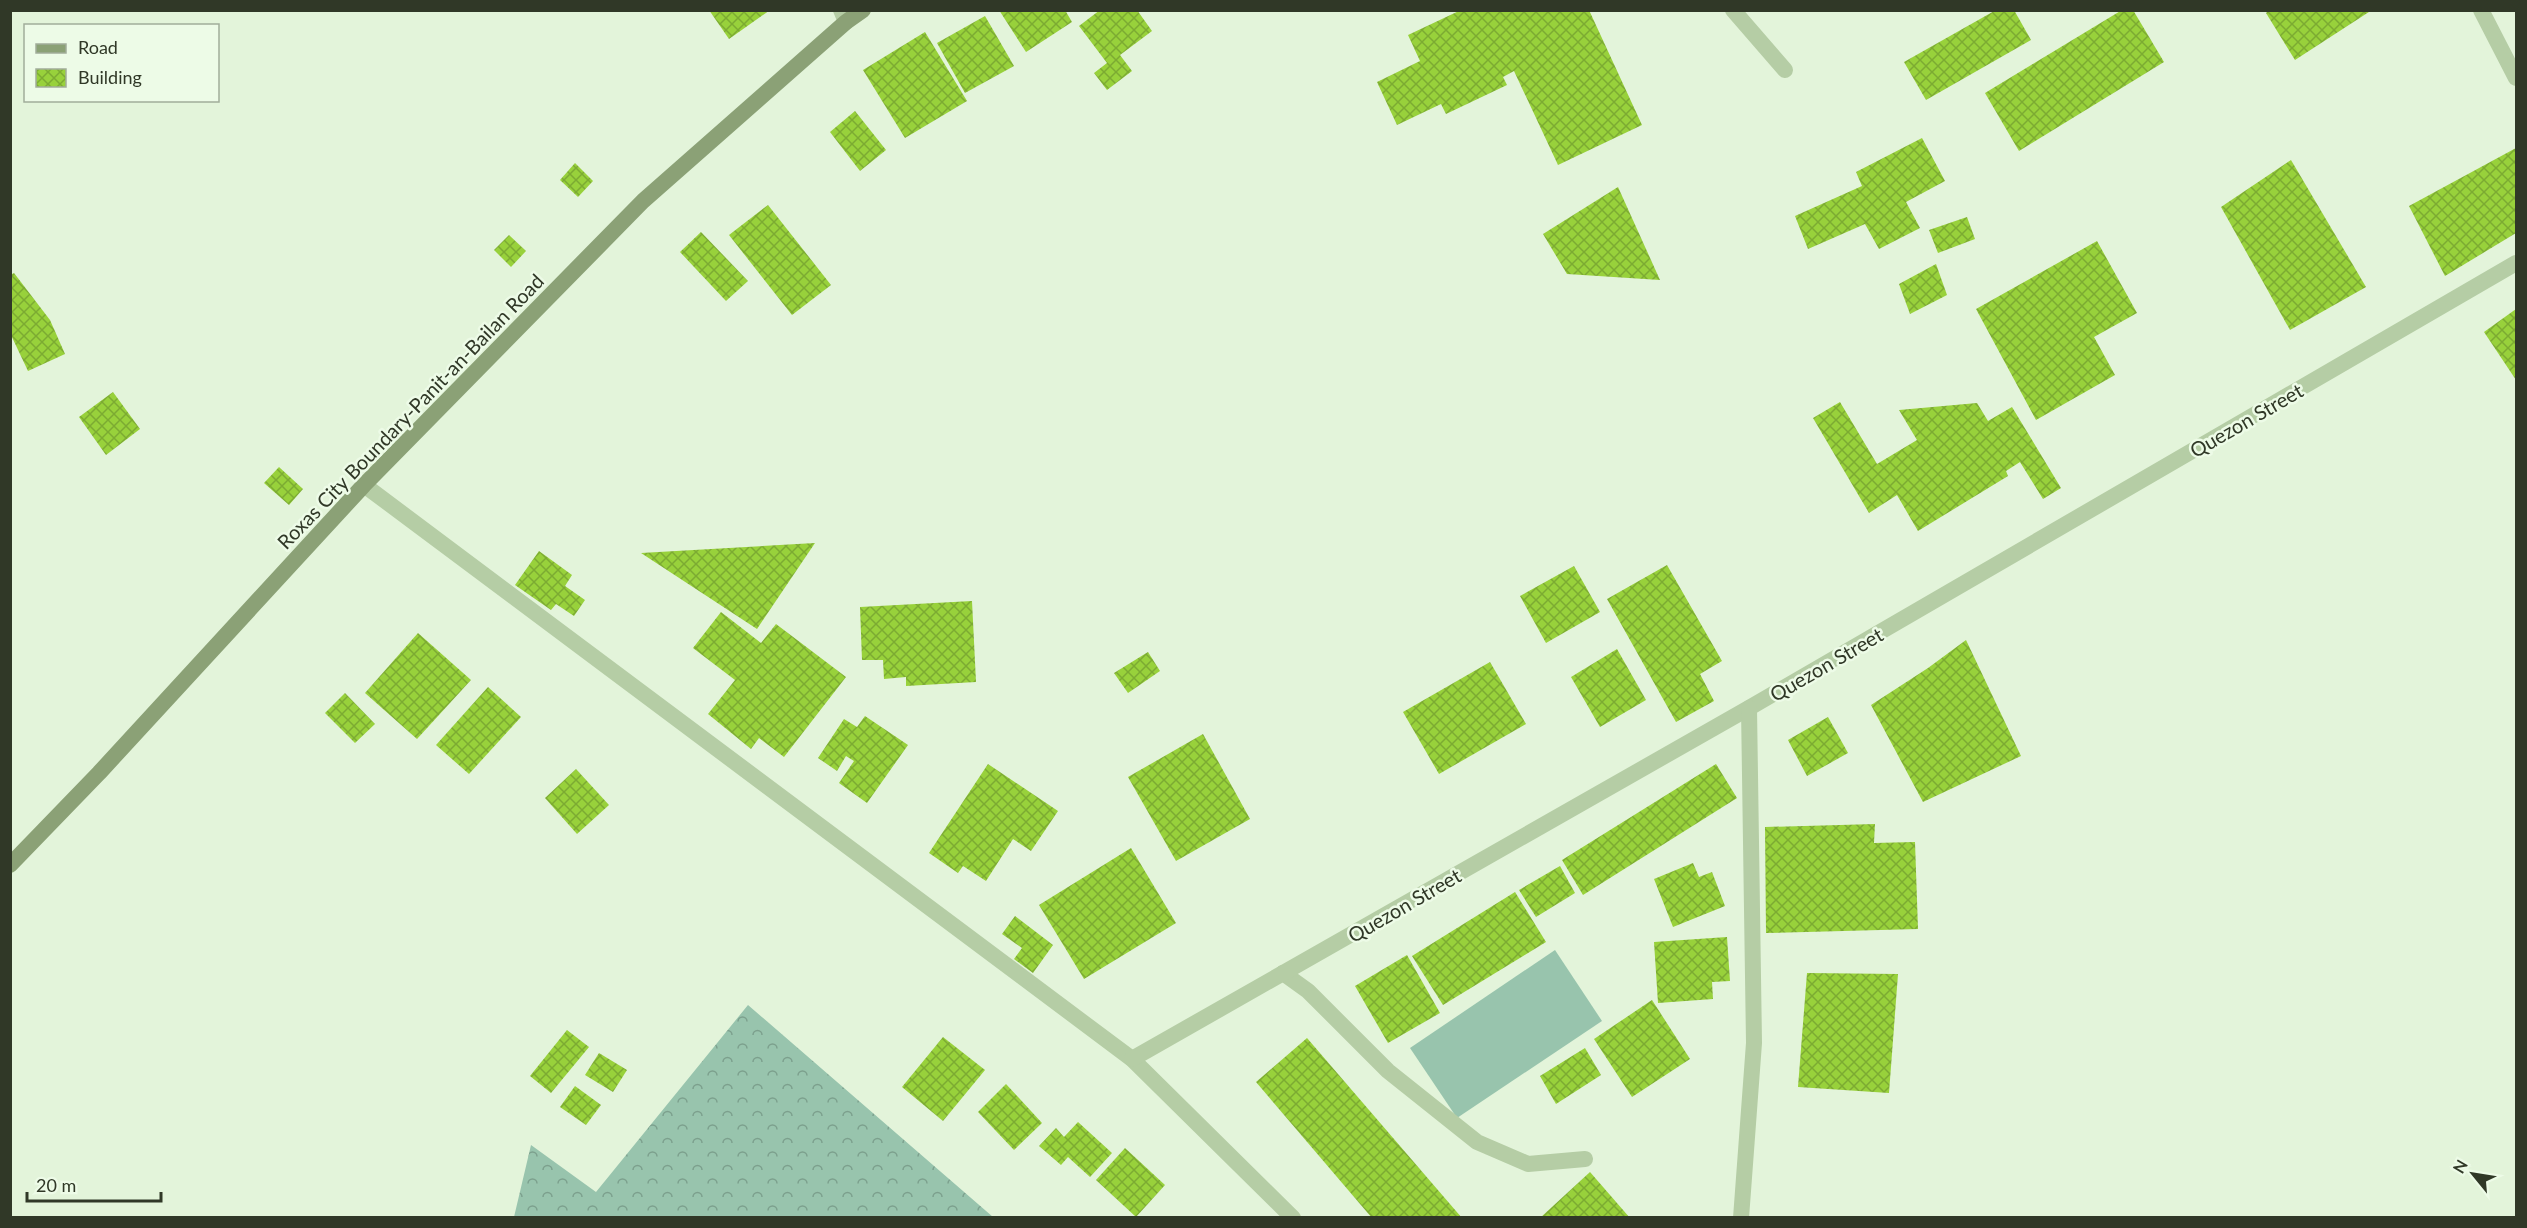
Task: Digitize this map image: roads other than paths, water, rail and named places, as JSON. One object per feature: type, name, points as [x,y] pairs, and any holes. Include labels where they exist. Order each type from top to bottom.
[{"type":"main road","name":"Roxas City Boundary-Panit-an-Bailan Road","points":[[10,865],[107,764],[364,485],[643,201],[843,16],[863,10]]},
{"type":"street","points":[[1733,10],[1785,70]]},
{"type":"street","points":[[2481,10],[2517,78]]},
{"type":"street","name":"Quezon Street","points":[[1132,1059],[1749,708],[2517,263]]},
{"type":"street","points":[[364,485],[1132,1059],[1293,1218]]},
{"type":"street","points":[[1741,1218],[1754,1043],[1749,708]]},
{"type":"street","points":[[1283,973],[1308,991],[1388,1071],[1477,1142],[1528,1164],[1585,1159]]}]
